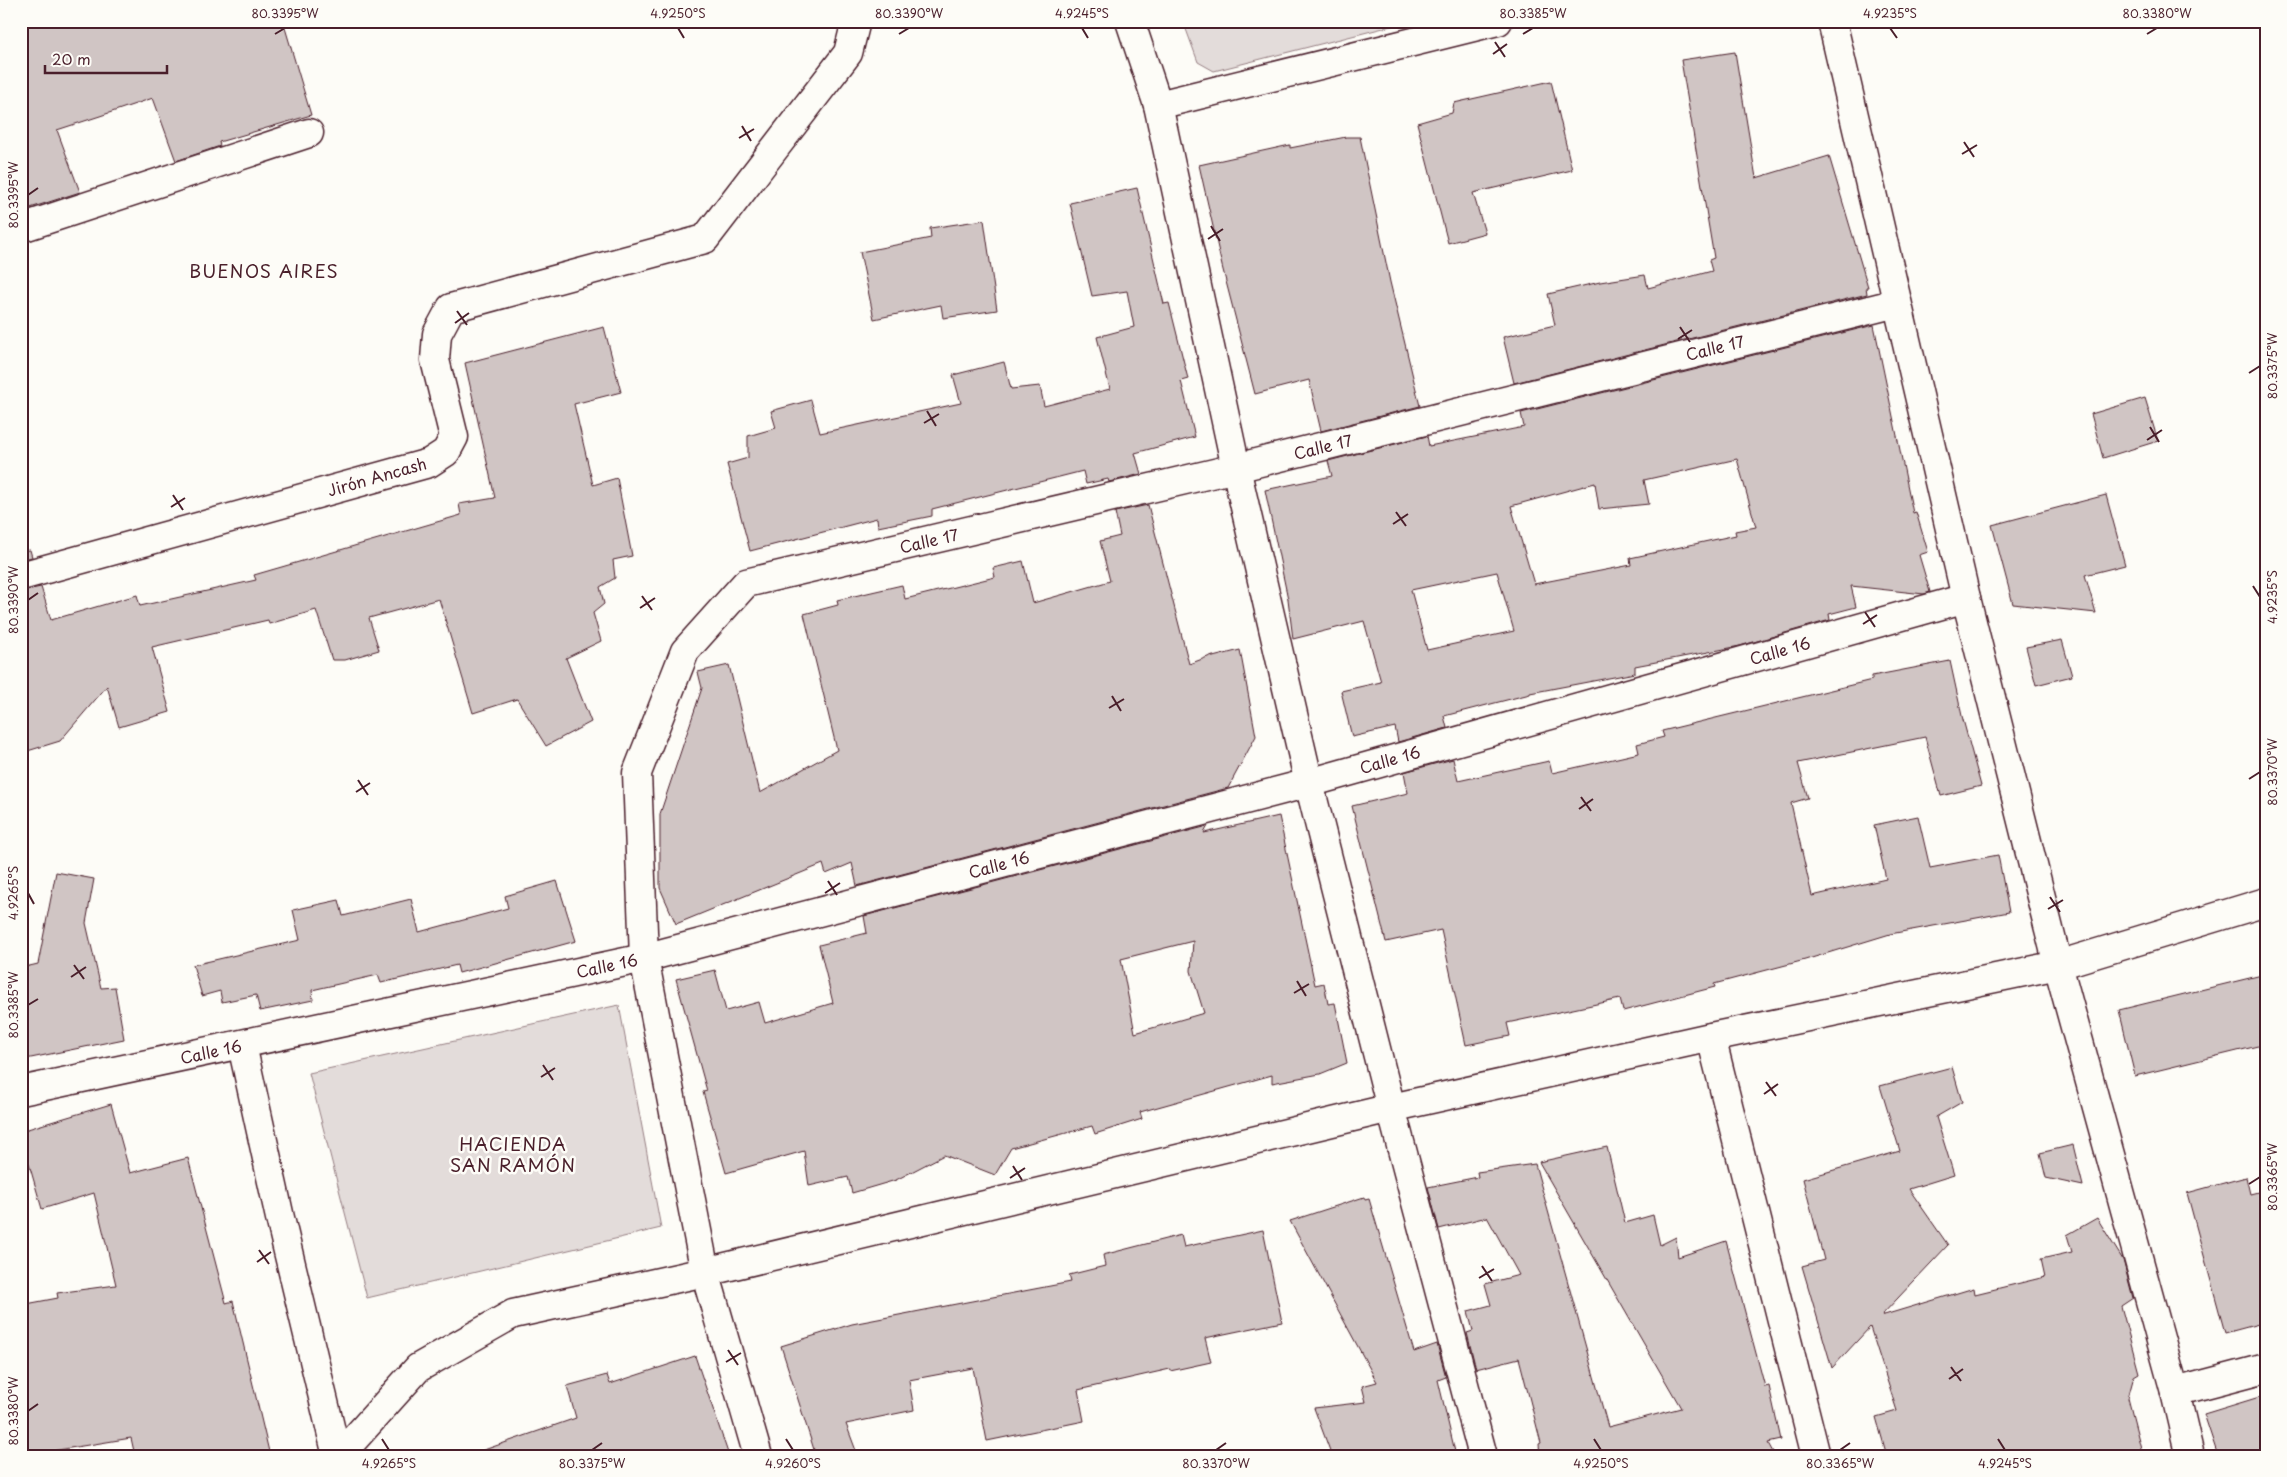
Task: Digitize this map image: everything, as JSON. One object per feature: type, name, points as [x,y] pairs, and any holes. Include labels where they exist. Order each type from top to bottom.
[{"type":"street","name":"Jirón Ancash","points":[[21,576],[429,463],[446,452],[454,437],[435,360],[437,334],[450,308],[705,239],[848,54],[856,21]]},
{"type":"street","points":[[1130,21],[1158,105],[1236,468],[1309,782],[1391,1108],[1484,1456]]},
{"type":"street","points":[[1158,105],[1498,21]]},
{"type":"street","points":[[1832,21],[1966,598],[2058,965],[2175,1392],[2190,1456]]},
{"type":"street","points":[[21,228],[309,132]]},
{"type":"street","name":"Calle 17","points":[[644,958],[637,774],[685,651],[746,583],[1236,468],[1897,303]]},
{"type":"street","name":"Calle 16","points":[[21,1090],[242,1045],[644,958],[1309,782],[1966,598]]},
{"type":"street","points":[[338,1456],[418,1368],[513,1314],[705,1272],[1391,1108],[1711,1037],[2058,965],[2266,902]]},
{"type":"street","points":[[644,958],[705,1272],[758,1456]]},
{"type":"street","points":[[1711,1037],[1816,1456]]},
{"type":"street","points":[[242,1045],[280,1218],[338,1456]]},
{"type":"street","points":[[2175,1392],[2266,1368]]},
{"type":"shaded area","points":[[1183,21],[1411,21],[1214,71],[1198,62]]},
{"type":"shaded area","points":[[619,1005],[661,1228],[367,1298],[309,1073]]},
{"type":"building","points":[[21,21],[283,21],[311,115],[219,142],[220,146],[176,161],[153,98],[57,130],[80,192],[21,211]]},
{"type":"building","points":[[1735,52],[1756,178],[1829,156],[1868,287],[1866,287],[1867,294],[1514,383],[1503,337],[1555,325],[1548,294],[1600,282],[1645,275],[1648,288],[1712,271],[1709,260],[1714,258],[1681,60]]},
{"type":"building","points":[[1551,81],[1572,170],[1473,193],[1485,233],[1448,243],[1417,123],[1452,113],[1454,103]]},
{"type":"building","points":[[1346,137],[1360,137],[1390,282],[1420,406],[1321,431],[1309,380],[1255,394],[1222,266],[1199,165],[1290,145],[1290,148]]},
{"type":"building","points":[[1137,188],[1164,304],[1169,303],[1188,379],[1181,381],[1195,437],[1135,453],[1141,474],[1109,482],[1108,479],[1086,484],[1083,471],[932,509],[932,516],[878,527],[877,518],[750,551],[727,464],[748,458],[748,436],[776,428],[771,411],[811,400],[820,433],[961,403],[953,375],[1004,362],[1011,389],[1040,386],[1044,406],[1110,389],[1097,337],[1134,327],[1127,291],[1092,296],[1070,203]]},
{"type":"building","points":[[984,220],[997,310],[943,318],[941,305],[874,319],[860,252],[931,238],[930,228]]},
{"type":"building","points":[[1874,325],[1913,513],[1916,512],[1928,552],[1919,555],[1930,592],[1924,594],[1851,586],[1856,607],[1829,614],[1830,620],[1740,646],[1635,666],[1635,673],[1530,693],[1444,716],[1447,728],[1398,742],[1395,727],[1352,737],[1341,691],[1381,682],[1364,621],[1293,639],[1288,599],[1265,490],[1332,476],[1328,461],[1427,436],[1429,446],[1524,427],[1521,413]],"holes":[[[1737,459],[1756,527],[1735,531],[1736,535],[1630,558],[1631,565],[1534,584],[1511,506],[1595,483],[1599,509],[1649,504],[1644,480]],[[1497,572],[1514,631],[1427,650],[1411,590]]]},
{"type":"building","points":[[604,327],[621,392],[574,404],[593,485],[617,478],[632,556],[613,560],[615,578],[600,587],[604,604],[593,613],[601,641],[566,658],[591,722],[546,746],[517,699],[473,713],[439,599],[369,618],[379,650],[345,660],[332,660],[316,610],[269,624],[268,620],[152,647],[170,712],[119,727],[107,686],[60,741],[21,753],[21,591],[41,587],[51,620],[137,595],[140,606],[256,580],[254,575],[461,515],[459,504],[495,498],[465,363]]},
{"type":"building","points":[[2145,398],[2158,441],[2103,458],[2091,414]]},
{"type":"building","points":[[2106,495],[2125,565],[2085,575],[2096,613],[2013,604],[1992,525]]},
{"type":"building","points":[[1148,505],[1189,664],[1213,655],[1213,657],[1240,650],[1256,736],[1228,788],[857,886],[852,863],[826,874],[823,864],[676,924],[660,888],[660,814],[702,688],[698,672],[729,665],[760,793],[837,750],[804,614],[838,605],[837,600],[902,585],[905,599],[995,577],[993,568],[1023,561],[1033,603],[1110,581],[1100,541],[1120,536],[1115,512]]},
{"type":"building","points":[[30,550],[32,557],[21,560],[21,551]]},
{"type":"building","points":[[2062,640],[2072,676],[2036,685],[2026,647]]},
{"type":"building","points":[[1950,661],[1962,716],[1981,786],[1941,796],[1925,737],[1798,763],[1808,798],[1791,803],[1812,896],[1886,879],[1874,825],[1918,816],[1930,868],[1998,855],[2009,912],[1890,934],[1805,960],[1714,984],[1715,987],[1623,1011],[1620,999],[1507,1023],[1510,1036],[1466,1045],[1441,930],[1386,942],[1352,806],[1408,793],[1404,772],[1453,759],[1458,781],[1549,761],[1552,773],[1639,753],[1637,744],[1664,737],[1662,731],[1872,680],[1872,676]]},
{"type":"building","points":[[1279,816],[1315,985],[1324,983],[1328,1004],[1335,1003],[1347,1063],[1320,1074],[1272,1083],[1272,1075],[1140,1112],[1142,1119],[1095,1134],[1092,1126],[1011,1148],[995,1175],[944,1155],[896,1180],[852,1193],[848,1177],[809,1186],[804,1151],[726,1173],[703,1092],[707,1091],[676,979],[715,970],[726,1011],[759,1002],[765,1023],[833,1003],[819,945],[867,933],[864,916],[1208,826],[1204,833]],"holes":[[[1193,941],[1191,971],[1204,1013],[1135,1033],[1121,959]]]},
{"type":"building","points":[[56,872],[94,879],[86,923],[101,988],[115,987],[124,1039],[21,1060],[21,968],[38,964]]},
{"type":"building","points":[[557,881],[576,941],[459,973],[457,965],[381,983],[378,975],[312,990],[313,1000],[260,1011],[256,995],[222,1002],[220,991],[202,996],[193,965],[300,940],[293,910],[339,900],[343,916],[411,899],[419,932],[508,908],[505,896]]},
{"type":"building","points":[[2266,974],[2266,1044],[2135,1076],[2119,1010]]},
{"type":"building","points":[[1952,1067],[1962,1102],[1936,1117],[1954,1175],[1909,1189],[1948,1245],[1881,1316],[1974,1288],[1975,1294],[2045,1277],[2041,1259],[2072,1252],[2067,1235],[2097,1218],[2123,1260],[2133,1298],[2121,1306],[2139,1373],[2134,1376],[2128,1398],[2143,1456],[1887,1456],[1876,1417],[1897,1411],[1870,1327],[1832,1368],[1802,1266],[1824,1260],[1803,1179],[1900,1151],[1880,1086]]},
{"type":"building","points":[[111,1104],[130,1173],[188,1158],[226,1303],[233,1301],[270,1456],[135,1456],[131,1438],[21,1456],[21,1305],[58,1298],[57,1293],[116,1285],[94,1193],[42,1209],[29,1164],[21,1166],[21,1131]]},
{"type":"building","points":[[2073,1145],[2083,1186],[2046,1178],[2040,1153]]},
{"type":"building","points":[[1607,1147],[1625,1223],[1653,1215],[1660,1245],[1676,1237],[1678,1257],[1726,1241],[1765,1387],[1769,1386],[1781,1440],[1768,1443],[1775,1456],[1540,1456],[1539,1444],[1541,1443],[1519,1358],[1476,1369],[1467,1333],[1473,1331],[1468,1311],[1491,1305],[1485,1284],[1519,1275],[1487,1217],[1439,1229],[1428,1187],[1478,1177],[1477,1172],[1535,1164],[1608,1427],[1681,1408],[1539,1162]]},
{"type":"building","points":[[2246,1177],[2250,1194],[2266,1190],[2266,1322],[2225,1333],[2187,1193]]},
{"type":"building","points":[[1364,1197],[1365,1200],[1369,1199],[1414,1352],[1437,1344],[1446,1377],[1438,1380],[1456,1456],[1332,1456],[1314,1408],[1366,1402],[1362,1386],[1377,1382],[1290,1221]]},
{"type":"building","points":[[1263,1230],[1282,1322],[1205,1338],[1211,1362],[1170,1371],[1170,1369],[1078,1390],[1084,1421],[987,1441],[973,1368],[909,1380],[914,1410],[846,1424],[858,1456],[816,1456],[781,1346],[852,1324],[1071,1282],[1069,1275],[1105,1266],[1103,1255],[1181,1235],[1184,1247]]},
{"type":"building","points":[[695,1356],[729,1456],[482,1456],[481,1451],[576,1418],[567,1386],[607,1375],[610,1384]]},
{"type":"building","points":[[2266,1395],[2266,1456],[2218,1456],[2204,1414]]},
{"type":"district","name":"BUENOS AIRES","points":[[264,272]]},
{"type":"district","name":"HACIENDA SAN RAMÓN","points":[[513,1155]]}]
